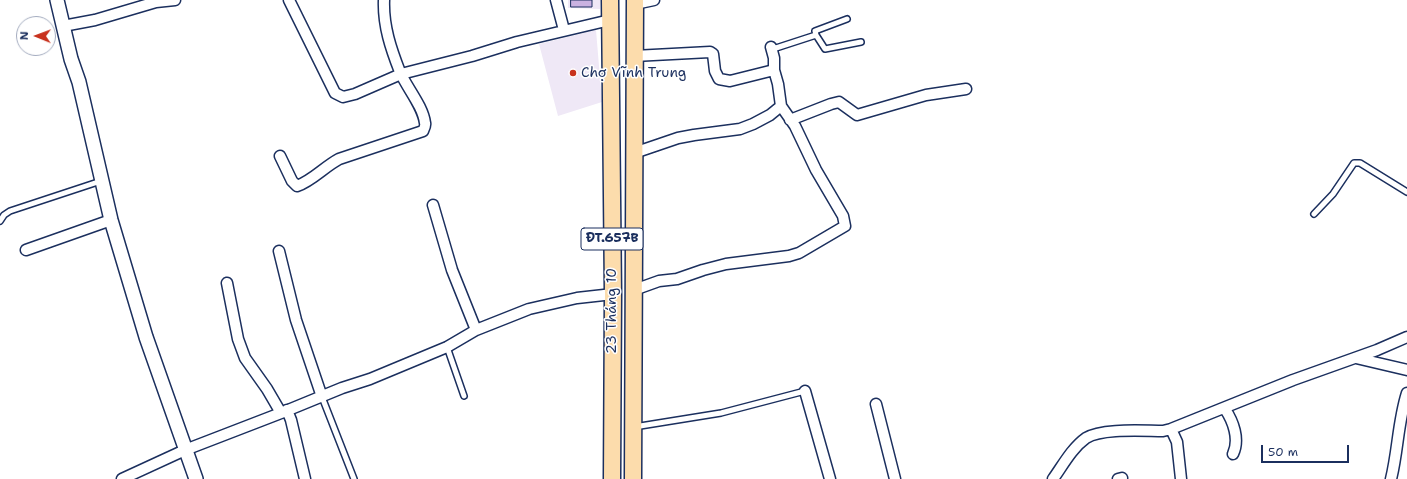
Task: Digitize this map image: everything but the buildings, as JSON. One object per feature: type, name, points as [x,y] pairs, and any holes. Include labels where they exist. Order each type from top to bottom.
[{"type":"main road","name":"23 Tháng 10","points":[[610,0],[613,294],[612,479]]},
{"type":"main road","name":"23 Tháng 10","points":[[633,479],[635,2]]},
{"type":"main road","points":[[613,294],[634,290]]},
{"type":"street","points":[[57,0],[71,59],[79,82],[111,220],[146,337],[196,479]]},
{"type":"street","points":[[63,26],[95,20],[156,2],[175,0]]},
{"type":"street","points":[[289,0],[335,93],[343,97],[355,94],[401,74],[472,56],[517,42],[610,20]]},
{"type":"street","points":[[280,156],[292,181],[297,186],[303,184],[329,164],[339,159],[423,132],[426,124],[422,112],[401,74],[389,42],[384,16],[384,0]]},
{"type":"street","points":[[556,0],[564,30]]},
{"type":"street","points":[[635,2],[654,0]]},
{"type":"street","points":[[634,290],[659,281],[677,278],[726,264],[789,256],[799,253],[845,226],[843,216],[816,170],[795,126],[782,106],[774,70],[774,58],[771,47]]},
{"type":"street","points":[[634,56],[710,52],[713,54],[715,71],[719,79],[730,81],[774,70]]},
{"type":"street","points":[[790,120],[839,102],[857,115],[926,95],[966,89]]},
{"type":"street","points":[[634,153],[689,136],[740,129],[770,115],[782,106]]},
{"type":"street","points":[[433,205],[452,270],[476,330]]},
{"type":"street","points":[[26,250],[111,220]]},
{"type":"street","points":[[279,251],[296,320],[322,396]]},
{"type":"street","points":[[227,283],[238,340],[245,358],[291,420],[305,479]]},
{"type":"street","points":[[122,479],[185,450],[342,388],[370,379],[447,347],[476,330],[528,309],[577,298],[613,294]]},
{"type":"street","points":[[1053,479],[1067,457],[1085,439],[1095,434],[1108,432],[1163,431],[1171,429],[1407,337]]},
{"type":"street","points":[[1355,358],[1407,370]]},
{"type":"street","points":[[805,391],[830,479]]},
{"type":"street","points":[[1392,479],[1403,404],[1407,393]]},
{"type":"street","points":[[876,404],[896,479]]},
{"type":"street","points":[[1224,409],[1230,417],[1235,431],[1235,449],[1233,454]]},
{"type":"street","points":[[1171,429],[1177,442],[1182,479]]},
{"type":"lane","points":[[848,19],[815,31],[816,36],[825,49],[861,42]]},
{"type":"lane","points":[[771,47],[776,48],[816,36]]},
{"type":"lane","points":[[1314,214],[1333,194],[1354,164],[1360,163],[1407,192]]},
{"type":"lane","points":[[0,221],[4,215],[10,211],[102,181]]},
{"type":"lane","points":[[447,347],[464,396]]},
{"type":"lane","points":[[633,427],[721,413],[805,391]]},
{"type":"lane","points":[[322,396],[354,479]]},
{"type":"shaded area","points":[[568,0],[600,0],[600,9],[568,8]]},
{"type":"shaded area","name":"Chợ Vĩnh Trung","points":[[596,30],[602,102],[558,116],[539,44]]},
{"type":"place","name":"Chợ Vĩnh Trung","points":[[573,73]]}]
